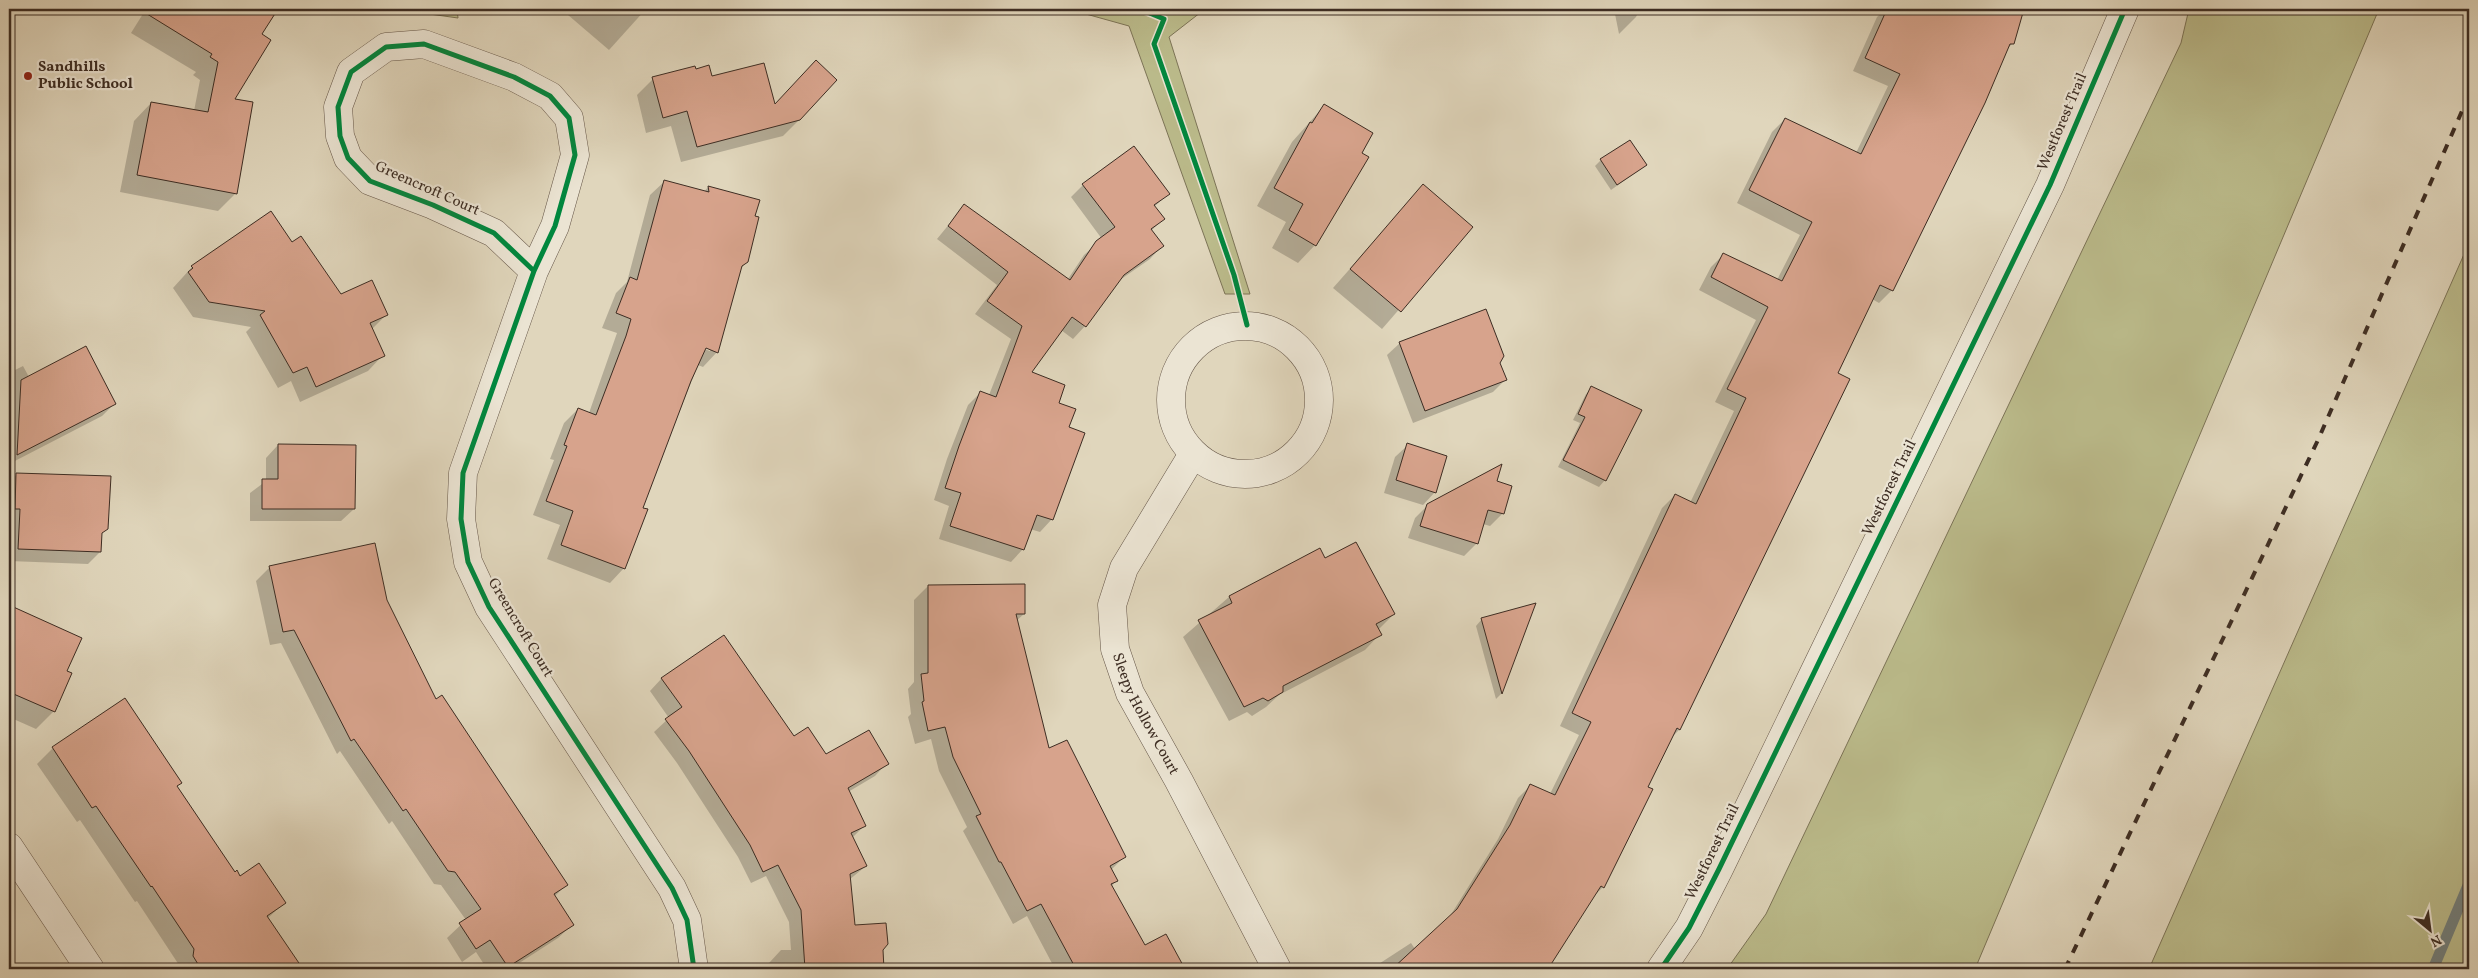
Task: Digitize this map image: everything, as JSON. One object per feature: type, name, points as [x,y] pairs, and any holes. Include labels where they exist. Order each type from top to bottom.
[{"type":"street","name":"Westforest Trail","points":[[1661,969],[1689,928],[1719,869],[2046,194],[2125,9]]},
{"type":"street","name":"Greencroft Court","points":[[534,271],[494,232],[433,205],[370,181],[348,158],[340,136],[338,107],[351,72],[386,47],[424,44],[514,77],[550,96],[569,118],[575,155],[554,226],[534,271],[463,474],[461,519],[468,562],[489,607],[672,888],[687,920],[694,969]]},
{"type":"street","points":[[1246,325],[1270,329],[1292,341],[1308,358],[1318,380],[1320,404],[1315,428],[1302,449],[1284,464],[1261,473],[1236,474],[1213,468],[1193,454],[1178,434],[1171,409],[1172,383],[1182,360],[1198,341],[1221,329],[1246,325]]},
{"type":"street","name":"Sleepy Hollow Court","points":[[1193,454],[1124,568],[1112,605],[1115,649],[1130,693],[1179,781],[1277,969]]},
{"type":"street","points":[[9,847],[90,969]]},
{"type":"green space","points":[[457,9],[458,18],[401,10]]},
{"type":"green space","points":[[1068,9],[1205,9],[1169,37],[1250,294],[1225,294],[1129,26]]},
{"type":"green space","points":[[2189,9],[2379,9],[1975,969],[1727,969],[1766,914],[2181,43]]},
{"type":"green space","points":[[2469,243],[2469,969],[2149,969]]},
{"type":"building","points":[[139,9],[278,9],[262,34],[271,40],[235,99],[253,102],[237,194],[137,175],[151,102],[208,112],[218,62],[210,57],[212,54]]},
{"type":"building","points":[[1887,9],[2024,9],[2014,44],[2010,44],[1985,103],[1893,291],[1880,285],[1838,373],[1850,379],[1680,730],[1677,728],[1648,787],[1653,789],[1604,888],[1601,886],[1548,969],[1392,969],[1457,909],[1510,825],[1530,784],[1555,795],[1591,722],[1572,713],[1675,494],[1696,504],[1746,398],[1727,389],[1768,307],[1711,277],[1723,253],[1782,281],[1812,222],[1749,190],[1785,118],[1861,154],[1900,74],[1865,58]]},
{"type":"building","points":[[816,60],[837,80],[800,120],[697,147],[687,111],[663,118],[652,77],[695,66],[696,69],[709,65],[712,76],[764,63],[775,104]]},
{"type":"building","points":[[1324,104],[1373,133],[1362,153],[1369,157],[1316,246],[1289,230],[1303,204],[1274,188],[1310,122],[1312,123]]},
{"type":"building","points":[[1630,140],[1647,165],[1617,185],[1600,159]]},
{"type":"building","points":[[1134,146],[1170,194],[1154,205],[1165,219],[1151,229],[1164,246],[1124,275],[1086,327],[1072,317],[1032,372],[1065,385],[1059,403],[1076,409],[1069,427],[1085,433],[1053,520],[1037,515],[1024,550],[950,526],[961,493],[945,488],[959,446],[980,391],[996,397],[1022,326],[987,301],[1008,272],[948,226],[964,204],[1070,280],[1096,241],[1115,227],[1082,184]]},
{"type":"building","points":[[664,180],[709,192],[708,186],[760,200],[755,216],[759,217],[748,262],[742,266],[718,353],[706,348],[691,381],[643,508],[648,509],[625,569],[561,545],[573,511],[546,501],[567,446],[564,445],[578,408],[596,415],[626,336],[631,319],[616,313],[630,277],[637,280]]},
{"type":"building","points":[[1423,184],[1473,227],[1401,312],[1350,269]]},
{"type":"building","points":[[271,211],[292,242],[301,236],[341,294],[372,280],[388,315],[370,323],[385,356],[316,387],[307,367],[293,373],[260,315],[265,311],[209,302],[188,272],[193,268],[191,266]]},
{"type":"building","points":[[1486,309],[1504,356],[1500,363],[1507,380],[1425,411],[1399,342]]},
{"type":"building","points":[[86,346],[116,404],[17,455],[21,380]]},
{"type":"building","points":[[1591,386],[1642,410],[1606,481],[1563,460],[1585,417],[1578,414]]},
{"type":"building","points":[[1407,443],[1447,456],[1436,493],[1396,480]]},
{"type":"building","points":[[278,444],[356,445],[355,509],[262,509],[262,479],[278,479]]},
{"type":"building","points":[[1502,464],[1497,481],[1512,486],[1504,514],[1488,510],[1478,544],[1420,526],[1427,504]]},
{"type":"building","points":[[16,473],[111,476],[108,529],[102,533],[101,552],[18,549],[20,509],[15,509]]},
{"type":"building","points":[[1356,542],[1395,614],[1376,624],[1382,635],[1283,686],[1283,692],[1268,701],[1263,698],[1244,707],[1198,620],[1232,603],[1229,596],[1320,548],[1325,558]]},
{"type":"building","points":[[375,543],[387,600],[436,699],[442,695],[568,885],[554,894],[574,925],[508,967],[490,940],[476,949],[459,923],[481,909],[455,872],[448,871],[406,809],[403,811],[354,739],[351,741],[294,630],[283,632],[269,566]]},
{"type":"building","points":[[1025,584],[1025,614],[1016,614],[1049,748],[1067,740],[1126,857],[1110,866],[1118,881],[1111,884],[1145,945],[1166,934],[1185,969],[1076,969],[1041,904],[1027,911],[1001,862],[999,862],[976,816],[981,814],[953,757],[945,727],[928,731],[922,702],[924,701],[921,674],[928,673],[928,585]]},
{"type":"building","points":[[1536,603],[1502,694],[1481,618]]},
{"type":"building","points":[[9,605],[82,638],[67,671],[72,673],[55,712],[9,692]]},
{"type":"building","points":[[724,635],[794,736],[808,727],[826,754],[869,730],[889,764],[848,788],[866,826],[851,833],[867,866],[850,874],[855,925],[886,923],[888,944],[883,950],[884,969],[805,969],[801,910],[778,865],[763,872],[750,845],[689,751],[665,719],[682,707],[661,678]]},
{"type":"building","points":[[125,698],[182,783],[177,786],[235,872],[237,870],[240,876],[259,863],[286,903],[267,916],[303,969],[201,969],[193,956],[194,949],[152,886],[96,806],[92,808],[52,747]]},
{"type":"waterway","points":[[2433,969],[2469,883]]},
{"type":"railway","points":[[2065,969],[2318,440],[2469,95]]},
{"type":"cycle path","points":[[1140,9],[1164,19],[1154,44],[1234,275],[1247,325]]},
{"type":"cycle path","points":[[1661,969],[1689,928],[1719,869],[2050,185],[2125,9]]},
{"type":"cycle path","points":[[534,271],[494,233],[433,205],[370,181],[348,158],[340,136],[338,107],[351,72],[386,47],[424,44],[514,77],[550,96],[569,118],[575,155],[555,226],[534,271],[463,473],[461,519],[468,562],[489,607],[672,888],[687,920],[694,969]]},
{"type":"place","name":"Sandhills Public School","points":[[28,76]]}]
